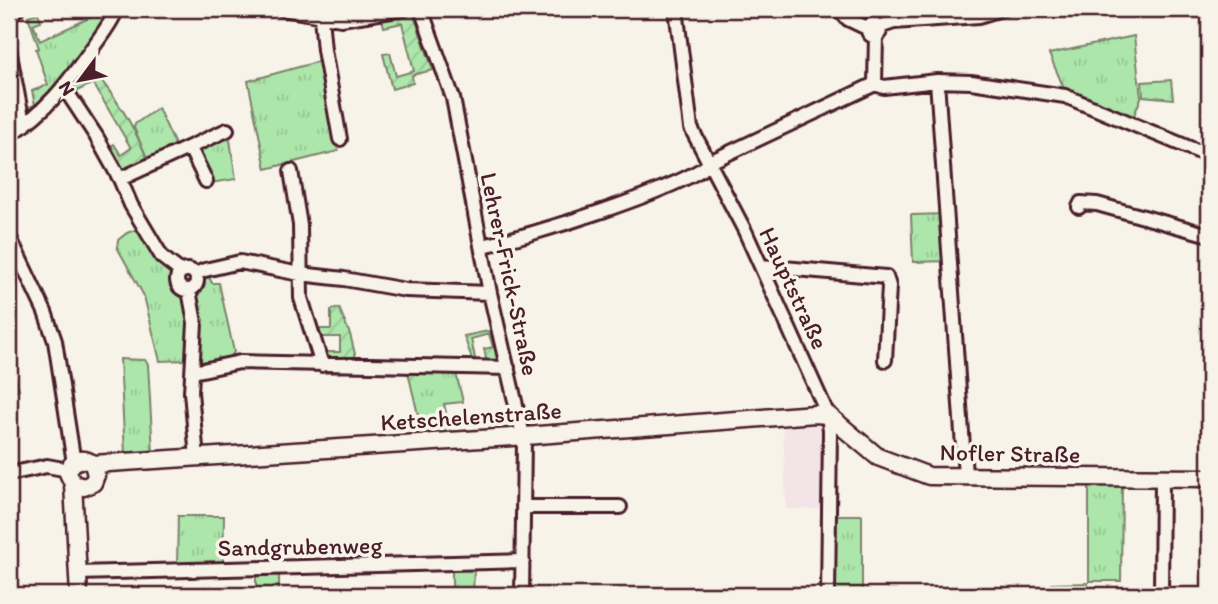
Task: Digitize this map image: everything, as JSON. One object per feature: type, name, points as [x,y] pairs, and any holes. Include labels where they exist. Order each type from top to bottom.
[{"type":"main road","name":"Nofler Straße","points":[[828,415],[878,457],[929,475],[1209,478]]},
{"type":"main road","name":"Ketschelenstraße","points":[[82,472],[108,462],[828,415]]},
{"type":"main road","points":[[79,595],[76,515],[82,472]]},
{"type":"street","points":[[9,12],[18,9]]},
{"type":"street","points":[[9,136],[48,106],[62,90],[117,9]]},
{"type":"street","points":[[282,9],[321,17],[353,19],[404,9]]},
{"type":"street","name":"Lehrer-Frick-Straße","points":[[421,9],[453,98],[490,293],[522,436],[522,595]]},
{"type":"street","name":"Hauptstraße","points":[[676,9],[691,128],[740,222],[828,415],[828,595]]},
{"type":"street","points":[[839,9],[848,19],[875,30],[894,22],[979,16],[1002,9]]},
{"type":"street","points":[[321,17],[324,50],[340,139]]},
{"type":"street","points":[[875,30],[875,84]]},
{"type":"street","points":[[9,49],[22,118],[26,125]]},
{"type":"street","points":[[481,246],[542,229],[662,189],[705,168],[712,161],[875,84],[884,86],[937,80],[971,82],[1065,96],[1209,156]]},
{"type":"street","points":[[937,80],[965,475]]},
{"type":"street","points":[[62,90],[81,112],[162,257],[180,271]]},
{"type":"street","points":[[120,179],[227,130]]},
{"type":"street","points":[[190,148],[206,181]]},
{"type":"street","points":[[291,171],[300,225],[301,298],[322,365]]},
{"type":"street","points":[[1079,207],[1081,203],[1097,204],[1209,235]]},
{"type":"street","points":[[9,236],[51,325],[71,438],[82,472]]},
{"type":"street","points":[[195,274],[240,262],[406,290],[490,293]]},
{"type":"street","points":[[761,266],[887,277],[889,286],[885,360]]},
{"type":"street","points":[[187,269],[195,274],[196,284],[189,290],[182,289],[177,284],[180,271],[187,269]]},
{"type":"street","points":[[189,290],[195,323],[191,392],[197,458]]},
{"type":"street","points":[[193,372],[240,362],[508,368]]},
{"type":"street","name":"Ketschelenstraße","points":[[9,474],[47,466],[82,472]]},
{"type":"street","points":[[1161,595],[1162,477]]},
{"type":"street","points":[[523,507],[620,507]]},
{"type":"street","name":"Sandgrubenweg","points":[[78,573],[523,561]]},
{"type":"shaded area","points":[[819,420],[826,423],[826,509],[786,509],[783,423]]},
{"type":"green space","points":[[97,9],[111,9],[57,90],[29,114],[25,108],[35,105],[32,91],[48,85],[28,16],[38,13],[41,21],[33,24],[40,41],[98,14]]},
{"type":"green space","points":[[413,13],[433,70],[412,75],[413,83],[392,89],[383,54],[390,53],[396,76],[414,71],[402,23],[384,27],[382,19]]},
{"type":"green space","points":[[1134,36],[1141,98],[1132,120],[1066,93],[1049,54]]},
{"type":"green space","points":[[324,60],[338,151],[266,169],[248,81]]},
{"type":"green space","points":[[88,64],[123,111],[149,163],[125,175],[106,149],[114,144],[121,155],[131,148],[93,83],[75,92],[72,90]]},
{"type":"green space","points":[[1171,80],[1173,99],[1143,96],[1142,82]]},
{"type":"green space","points":[[158,108],[177,149],[149,163],[134,128],[135,124]]},
{"type":"green space","points":[[220,137],[230,140],[236,179],[211,183],[195,151]]},
{"type":"green space","points":[[946,214],[949,261],[913,262],[911,215]]},
{"type":"green space","points":[[140,228],[176,271],[175,287],[184,294],[192,321],[187,360],[160,361],[144,296],[117,247],[118,240]]},
{"type":"green space","points":[[207,273],[212,283],[219,283],[234,352],[230,358],[197,366],[192,291],[198,278]]},
{"type":"green space","points":[[339,308],[350,334],[357,362],[328,360],[327,352],[340,352],[340,337],[320,337],[318,329],[331,329],[331,310]]},
{"type":"green space","points":[[494,330],[501,363],[487,363],[484,349],[493,347],[489,334],[471,339],[475,358],[472,359],[464,336]]},
{"type":"green space","points":[[9,357],[19,389],[9,392]]},
{"type":"green space","points":[[120,359],[145,360],[148,364],[153,453],[125,454]]},
{"type":"green space","points":[[407,368],[455,369],[463,402],[444,404],[451,434],[423,436]]},
{"type":"green space","points":[[1089,484],[1122,484],[1121,581],[1089,581]]},
{"type":"green space","points":[[836,515],[862,515],[862,595],[832,595],[832,518]]},
{"type":"green space","points":[[178,516],[224,516],[223,565],[177,567]]},
{"type":"green space","points":[[452,566],[474,568],[473,595],[452,595]]},
{"type":"green space","points":[[256,570],[279,570],[279,595],[256,595]]},
{"type":"green space","points":[[1088,583],[1088,595],[1052,595],[1052,584]]}]
